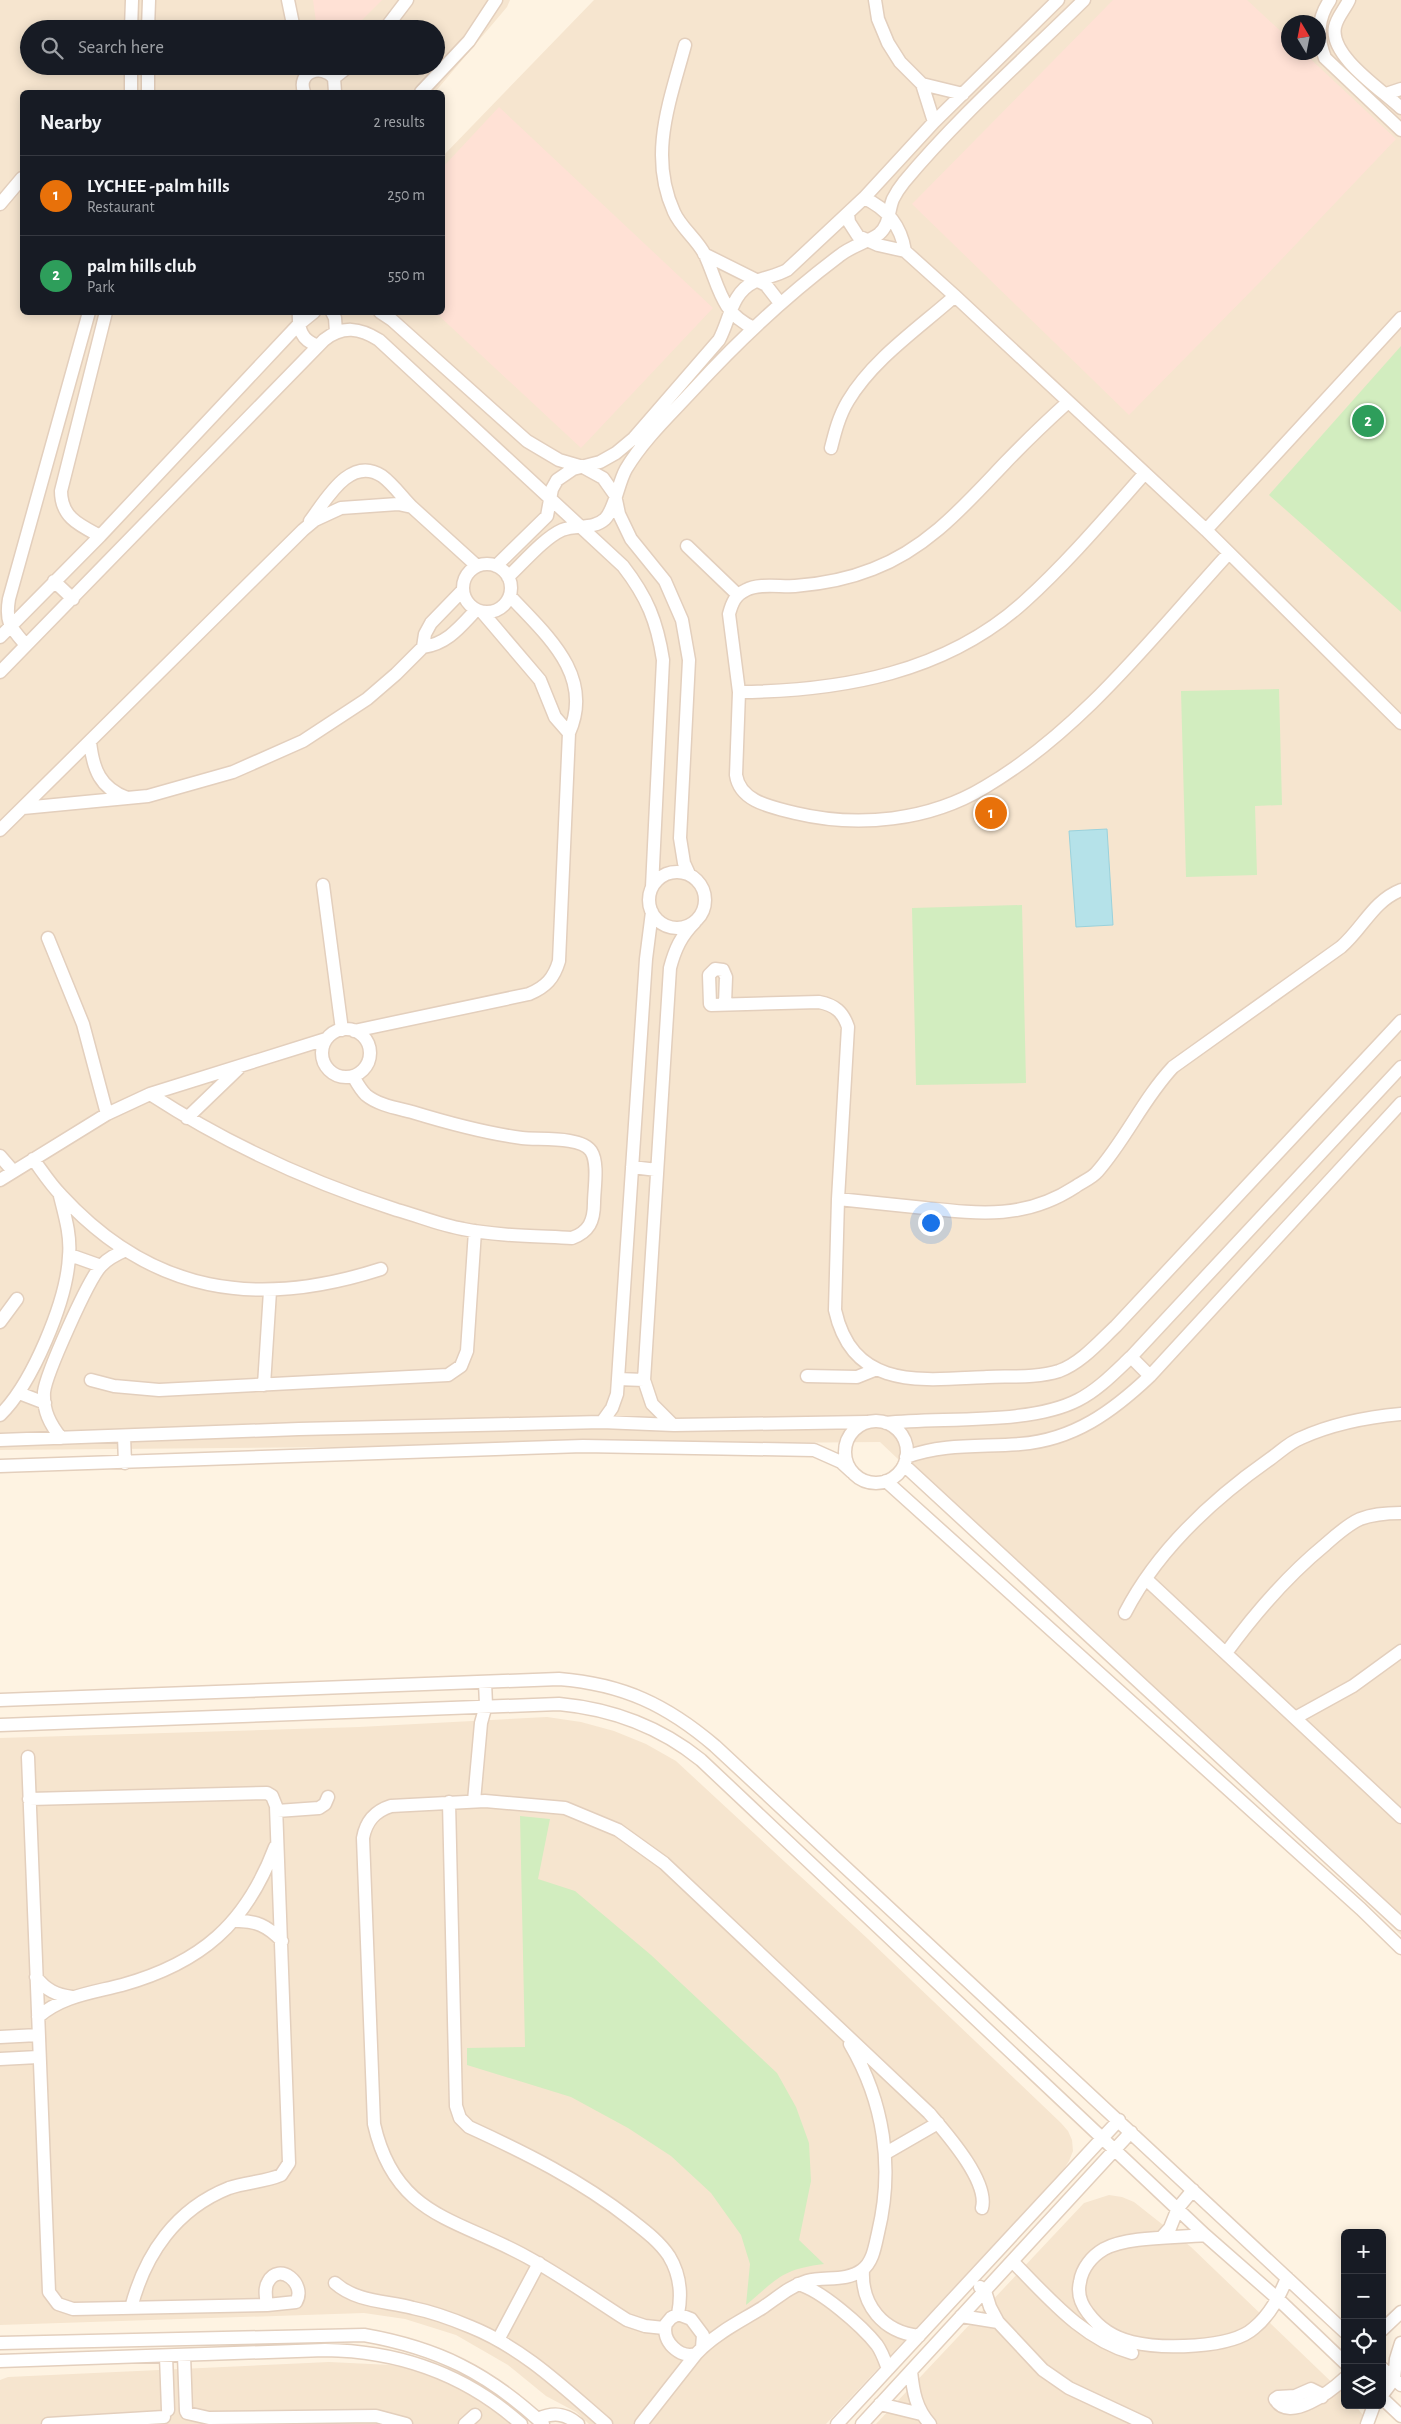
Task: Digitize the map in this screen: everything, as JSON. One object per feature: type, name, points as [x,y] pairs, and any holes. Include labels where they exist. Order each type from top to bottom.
[{"type":"street","points":[[132,0],[132,20]]},
{"type":"street","points":[[148,20],[149,0]]},
{"type":"street","points":[[288,0],[292,20]]},
{"type":"street","points":[[392,20],[407,0]]},
{"type":"street","points":[[445,66],[469,41],[496,0]]},
{"type":"street","points":[[875,0],[878,19],[888,43],[900,62],[922,84],[934,122]]},
{"type":"street","points":[[496,566],[547,516],[556,480],[573,468],[600,462],[616,454],[634,438],[719,340],[728,325],[730,311],[740,292],[756,281],[778,275],[787,270],[848,214],[934,122],[1053,8],[1058,0]]},
{"type":"street","points":[[508,577],[555,534],[580,526],[589,526],[605,519],[611,512],[614,495],[625,471],[642,445],[723,358],[780,303],[840,255],[873,237],[884,228],[892,200],[904,183],[941,141],[1084,0]]},
{"type":"street","points":[[1330,0],[1321,18],[1319,30],[1320,44],[1325,58],[1401,130]]},
{"type":"street","points":[[1349,0],[1335,26],[1334,37],[1338,48],[1401,108]]},
{"type":"street","points":[[685,45],[663,126],[660,148],[667,191],[674,212],[704,254],[711,274],[730,311],[738,319],[754,328]]},
{"type":"street","points":[[131,75],[131,90]]},
{"type":"street","points":[[148,75],[148,90]]},
{"type":"street","points":[[304,75],[304,90]]},
{"type":"street","points":[[330,75],[334,78],[335,90]]},
{"type":"street","points":[[334,78],[338,75]]},
{"type":"street","points":[[423,90],[437,75]]},
{"type":"street","points":[[922,84],[963,94]]},
{"type":"street","points":[[1386,94],[1401,89]]},
{"type":"street","points":[[0,204],[20,180]]},
{"type":"street","points":[[864,198],[888,215],[897,225],[903,238],[905,251]]},
{"type":"street","points":[[848,214],[853,230],[866,240],[905,251],[955,296],[1206,530],[1401,723]]},
{"type":"street","points":[[704,254],[766,285],[780,303]]},
{"type":"street","points":[[831,448],[844,409],[862,381],[879,363],[955,296]]},
{"type":"street","points":[[26,645],[10,627],[9,598],[42,486],[88,315]]},
{"type":"street","points":[[100,536],[79,525],[67,514],[63,507],[61,490],[105,315]]},
{"type":"street","points":[[333,315],[336,332]]},
{"type":"street","points":[[384,315],[527,440],[559,460],[583,467],[603,478],[614,495],[619,514],[631,539],[665,581],[673,597],[687,641],[689,683],[680,838],[684,863],[689,874],[702,885],[705,893],[704,910],[682,935],[674,950],[670,968],[644,1380],[652,1404],[673,1425]]},
{"type":"street","points":[[1206,530],[1401,318]]},
{"type":"street","points":[[298,319],[304,338],[318,346]]},
{"type":"street","points":[[0,637],[100,536],[298,319]]},
{"type":"street","points":[[0,672],[318,346],[336,332],[356,329],[379,340],[623,566],[639,587],[651,610],[659,634],[663,660],[663,677],[652,887],[649,895],[652,912],[646,959],[618,1378],[612,1408],[602,1422]]},
{"type":"street","points":[[1068,402],[1032,435],[958,512],[934,534],[906,553],[858,575],[819,584],[758,587],[747,589],[738,595],[732,604],[729,614],[739,692],[736,775],[740,789],[750,798],[776,808],[817,818],[863,821],[904,817],[945,806],[984,788],[1057,735],[1121,672],[1229,553]]},
{"type":"street","points":[[49,460],[59,465],[67,463]]},
{"type":"street","points":[[303,530],[343,480],[352,474],[362,471],[373,472],[382,476],[412,507],[477,566]]},
{"type":"street","points":[[739,692],[798,690],[836,686],[888,676],[938,658],[960,647],[983,633],[1024,602],[1062,566],[1145,473]]},
{"type":"street","points":[[42,486],[50,484],[61,490]]},
{"type":"street","points":[[0,830],[315,520],[341,508],[390,503],[412,507]]},
{"type":"street","points":[[519,544],[531,556]]},
{"type":"street","points":[[687,546],[738,595]]},
{"type":"street","points":[[23,808],[148,796],[215,778],[268,758],[303,741],[367,699],[423,647],[435,646],[445,641],[480,612],[500,609],[510,596],[511,586],[508,577],[496,566],[477,566],[467,573],[462,591],[431,623],[425,634],[423,647]]},
{"type":"street","points":[[54,581],[73,599]]},
{"type":"street","points":[[462,591],[466,602],[480,612],[540,680],[554,717],[569,733]]},
{"type":"street","points":[[0,1180],[107,1114],[150,1094],[326,1039],[336,1031],[529,994],[540,990],[549,982],[556,972],[559,961],[569,733],[575,710],[575,686],[568,663],[555,643],[510,596]]},
{"type":"street","points":[[90,742],[93,767],[98,778],[115,794],[127,798]]},
{"type":"street","points":[[652,887],[664,875],[681,872],[689,874]]},
{"type":"street","points":[[322,885],[348,1030]]},
{"type":"street","points":[[838,1199],[988,1214],[1030,1208],[1062,1195],[1096,1174],[1119,1144],[1158,1083],[1173,1067],[1340,947],[1361,927],[1379,902],[1401,890]]},
{"type":"street","points":[[652,912],[663,924],[672,927],[680,928],[695,922]]},
{"type":"street","points":[[48,938],[83,1024],[107,1114]]},
{"type":"street","points":[[725,1004],[819,1002],[829,1004],[845,1017],[848,1027],[834,1294],[838,1326],[854,1352],[876,1369],[890,1376],[921,1380],[1038,1374],[1059,1371],[1079,1360],[1116,1326],[1401,1021]]},
{"type":"street","points":[[326,1039],[323,1045],[322,1059],[328,1070],[340,1076],[353,1076],[364,1069],[369,1057],[368,1044],[360,1034],[348,1030]]},
{"type":"street","points":[[186,1118],[242,1065]]},
{"type":"street","points":[[0,1440],[602,1422],[673,1425],[886,1423],[1002,1417],[1048,1412],[1078,1400],[1106,1381],[1131,1357],[1401,1067]]},
{"type":"street","points":[[150,1094],[186,1118],[253,1153],[330,1187],[452,1227],[475,1231],[572,1238],[581,1235],[593,1220],[594,1160],[591,1151],[584,1144],[575,1141],[524,1138],[474,1130],[388,1105],[366,1095],[353,1076]]},
{"type":"street","points":[[0,1466],[583,1446],[814,1450],[841,1462],[868,1482],[886,1481],[893,1477],[905,1461],[944,1447],[1021,1444],[1065,1434],[1106,1415],[1150,1376],[1401,1103]]},
{"type":"street","points":[[0,1156],[13,1171]]},
{"type":"street","points":[[33,1159],[59,1194],[102,1234],[126,1250],[160,1268],[210,1286],[240,1291],[270,1291],[326,1284],[381,1270]]},
{"type":"street","points":[[632,1167],[657,1170]]},
{"type":"street","points":[[0,1415],[19,1392],[41,1349],[63,1294],[70,1255],[69,1234],[59,1194]]},
{"type":"street","points":[[91,1380],[114,1386],[160,1390],[440,1376],[455,1371],[461,1366],[467,1351],[475,1231]]},
{"type":"street","points":[[61,1438],[47,1416],[44,1403],[45,1388],[50,1373],[92,1278],[112,1256],[126,1250]]},
{"type":"street","points":[[70,1255],[101,1266]]},
{"type":"street","points":[[264,1386],[270,1291]]},
{"type":"street","points":[[0,1322],[17,1299]]},
{"type":"street","points":[[41,1349],[57,1356]]},
{"type":"street","points":[[1131,1357],[1150,1376]]},
{"type":"street","points":[[33,1365],[50,1373]]},
{"type":"street","points":[[807,1376],[857,1377],[876,1369]]},
{"type":"street","points":[[618,1378],[644,1380]]},
{"type":"street","points":[[19,1392],[44,1403]]},
{"type":"street","points":[[1125,1613],[1146,1579],[1194,1522],[1226,1492],[1300,1438],[1372,1417],[1401,1414]]},
{"type":"street","points":[[852,1472],[845,1456],[848,1439],[852,1432],[867,1422]]},
{"type":"street","points":[[886,1423],[894,1427],[904,1440],[905,1461],[1401,1924]]},
{"type":"street","points":[[124,1436],[125,1462]]},
{"type":"street","points":[[886,1481],[1361,1909],[1401,1948]]},
{"type":"street","points":[[1226,1653],[1277,1589],[1342,1530],[1360,1519],[1383,1513],[1401,1513]]},
{"type":"street","points":[[1146,1579],[1401,1817]]},
{"type":"street","points":[[1295,1718],[1352,1686],[1401,1651]]},
{"type":"street","points":[[0,1700],[559,1679],[603,1685],[645,1699],[684,1721],[715,1746],[1341,2328]]},
{"type":"street","points":[[474,1801],[481,1723],[486,1705],[485,1682]]},
{"type":"street","points":[[0,1725],[486,1705],[560,1704],[599,1709],[638,1721],[687,1748],[1205,2235],[1278,2299],[1341,2359]]},
{"type":"street","points":[[28,1757],[38,2057],[49,2292],[52,2299],[65,2308],[267,2305]]},
{"type":"street","points":[[29,1799],[267,1793],[275,1800],[282,1940],[289,2163],[281,2175],[228,2189],[193,2208],[178,2221],[153,2251],[140,2278],[131,2308]]},
{"type":"street","points":[[277,1811],[320,1808],[328,1798]]},
{"type":"street","points":[[664,2328],[645,2326],[627,2320],[540,2264],[496,2241],[443,2218],[420,2203],[393,2174],[381,2150],[374,2124],[363,1847],[364,1830],[368,1821],[382,1809],[474,1801],[566,1808],[602,1822],[634,1840],[664,1863],[720,1914],[938,2123],[953,2142],[980,2186],[984,2197],[982,2208]]},
{"type":"street","points":[[448,1802],[456,2106],[460,2118],[469,2127],[565,2174],[611,2204],[652,2236],[669,2256],[676,2272],[680,2289],[678,2314]]},
{"type":"street","points":[[38,2017],[50,2007],[72,1997],[132,1982],[162,1970],[204,1946],[235,1921],[260,1883],[278,1840]]},
{"type":"street","points":[[1361,1909],[1372,1896]]},
{"type":"street","points":[[235,1921],[251,1922],[266,1926],[282,1940]]},
{"type":"street","points":[[36,1977],[55,1994],[72,1997]]},
{"type":"street","points":[[642,2424],[699,2351],[730,2326],[798,2284],[818,2278],[854,2275],[863,2270],[872,2257],[884,2206],[886,2153],[873,2095],[865,2074],[844,2033]]},
{"type":"street","points":[[0,2037],[38,2035]]},
{"type":"street","points":[[0,2059],[38,2057]]},
{"type":"street","points":[[837,2424],[1104,2139],[1119,2120]]},
{"type":"street","points":[[886,2153],[938,2123]]},
{"type":"street","points":[[862,2424],[1131,2132]]},
{"type":"street","points":[[1161,2238],[1170,2228],[1178,2208],[1193,2190]]},
{"type":"street","points":[[1205,2235],[1161,2238],[1116,2245],[1104,2249],[1086,2265],[1081,2276],[1079,2286],[1082,2305],[1095,2322],[1118,2337],[1131,2342],[1159,2345],[1223,2342],[1253,2330],[1278,2299],[1287,2278]]},
{"type":"street","points":[[1012,2261],[1079,2326],[1102,2341],[1132,2353]]},
{"type":"street","points":[[498,2340],[540,2264]]},
{"type":"street","points":[[863,2270],[864,2292],[873,2311],[890,2327],[904,2334],[919,2336]]},
{"type":"street","points":[[972,2280],[985,2291],[990,2307],[998,2322],[1032,2359],[1056,2380],[1146,2424]]},
{"type":"street","points":[[335,2283],[356,2297],[415,2308],[472,2327],[498,2340],[528,2358],[606,2424]]},
{"type":"street","points":[[798,2284],[824,2296],[858,2326],[881,2351],[888,2369]]},
{"type":"street","points":[[858,2326],[873,2311]]},
{"type":"street","points":[[1386,2326],[1401,2312]]},
{"type":"street","points":[[678,2314],[687,2316],[698,2326],[704,2339],[699,2351],[688,2355],[676,2349],[666,2338],[664,2328],[668,2321],[678,2314]]},
{"type":"street","points":[[961,2316],[998,2322]]},
{"type":"street","points":[[874,2342],[890,2327]]},
{"type":"street","points":[[326,2335],[326,2350]]},
{"type":"street","points":[[0,2343],[326,2335],[364,2336],[394,2340],[441,2354],[485,2378],[541,2422],[556,2414],[578,2424]]},
{"type":"street","points":[[1398,2382],[1396,2359],[1401,2343]]},
{"type":"street","points":[[0,2361],[326,2350],[377,2353],[433,2368],[453,2377],[484,2395],[521,2424]]},
{"type":"street","points":[[184,2355],[187,2416]]},
{"type":"street","points":[[165,2417],[166,2356]]},
{"type":"street","points":[[911,2371],[913,2388],[921,2414],[930,2424]]},
{"type":"street","points":[[1386,2372],[1398,2382]]},
{"type":"street","points":[[1322,2397],[1341,2381]]},
{"type":"street","points":[[1386,2393],[1398,2382]]},
{"type":"street","points":[[1386,2401],[1401,2416]]},
{"type":"street","points":[[880,2404],[921,2414]]},
{"type":"street","points":[[48,2424],[136,2421],[165,2417],[179,2407],[187,2416],[209,2421],[375,2420],[406,2424]]},
{"type":"street","points":[[1367,2424],[1373,2409]]},
{"type":"street","points":[[465,2424],[475,2415]]},
{"type":"shaded area","points":[[0,0],[510,0],[507,7],[437,90],[20,90],[20,315],[445,315],[445,154],[594,0],[1401,0],[1401,1935],[880,1442],[0,1450]]},
{"type":"shaded area","points":[[313,0],[382,0],[362,20],[316,20]]},
{"type":"shaded area","points":[[1113,0],[1247,0],[1281,32],[1281,60],[1311,60],[1396,139],[1260,282],[1129,415],[912,204]]},
{"type":"shaded area","points":[[499,107],[713,308],[581,448],[438,315],[445,315],[445,165]]},
{"type":"shaded area","points":[[547,1717],[581,1722],[614,1731],[646,1744],[676,1761],[868,1939],[1061,2123],[1068,2131],[1072,2140],[1073,2151],[1061,2173],[826,2424],[589,2424],[576,2412],[546,2396],[508,2365],[456,2335],[405,2319],[364,2313],[0,2325],[0,1738],[359,1727]]},
{"type":"shaded area","points":[[1109,2195],[1122,2197],[1134,2202],[1191,2247],[1341,2391],[1341,2409],[1358,2409],[1370,2424],[876,2424],[1084,2203]]},
{"type":"shaded area","points":[[329,2362],[391,2365],[423,2372],[474,2395],[510,2424],[0,2424],[0,2380],[8,2377]]},
{"type":"green space","points":[[1401,346],[1401,612],[1269,495]]},
{"type":"green space","points":[[1279,689],[1282,805],[1255,806],[1257,875],[1186,877],[1181,691]]},
{"type":"green space","points":[[1022,905],[1026,1083],[916,1085],[912,908]]},
{"type":"green space","points":[[520,1816],[550,1819],[538,1879],[575,1891],[651,1955],[777,2073],[796,2107],[809,2143],[811,2181],[799,2240],[824,2264],[789,2272],[773,2282],[746,2305],[750,2264],[741,2235],[711,2193],[671,2156],[628,2128],[571,2097],[467,2065],[467,2048],[525,2047]]},
{"type":"water","points":[[1107,829],[1113,925],[1076,927],[1069,831]]},
{"type":"place","name":"palm hills club","points":[[1368,421]]},
{"type":"place","name":"LYCHEE -palm hills","points":[[991,813]]}]
